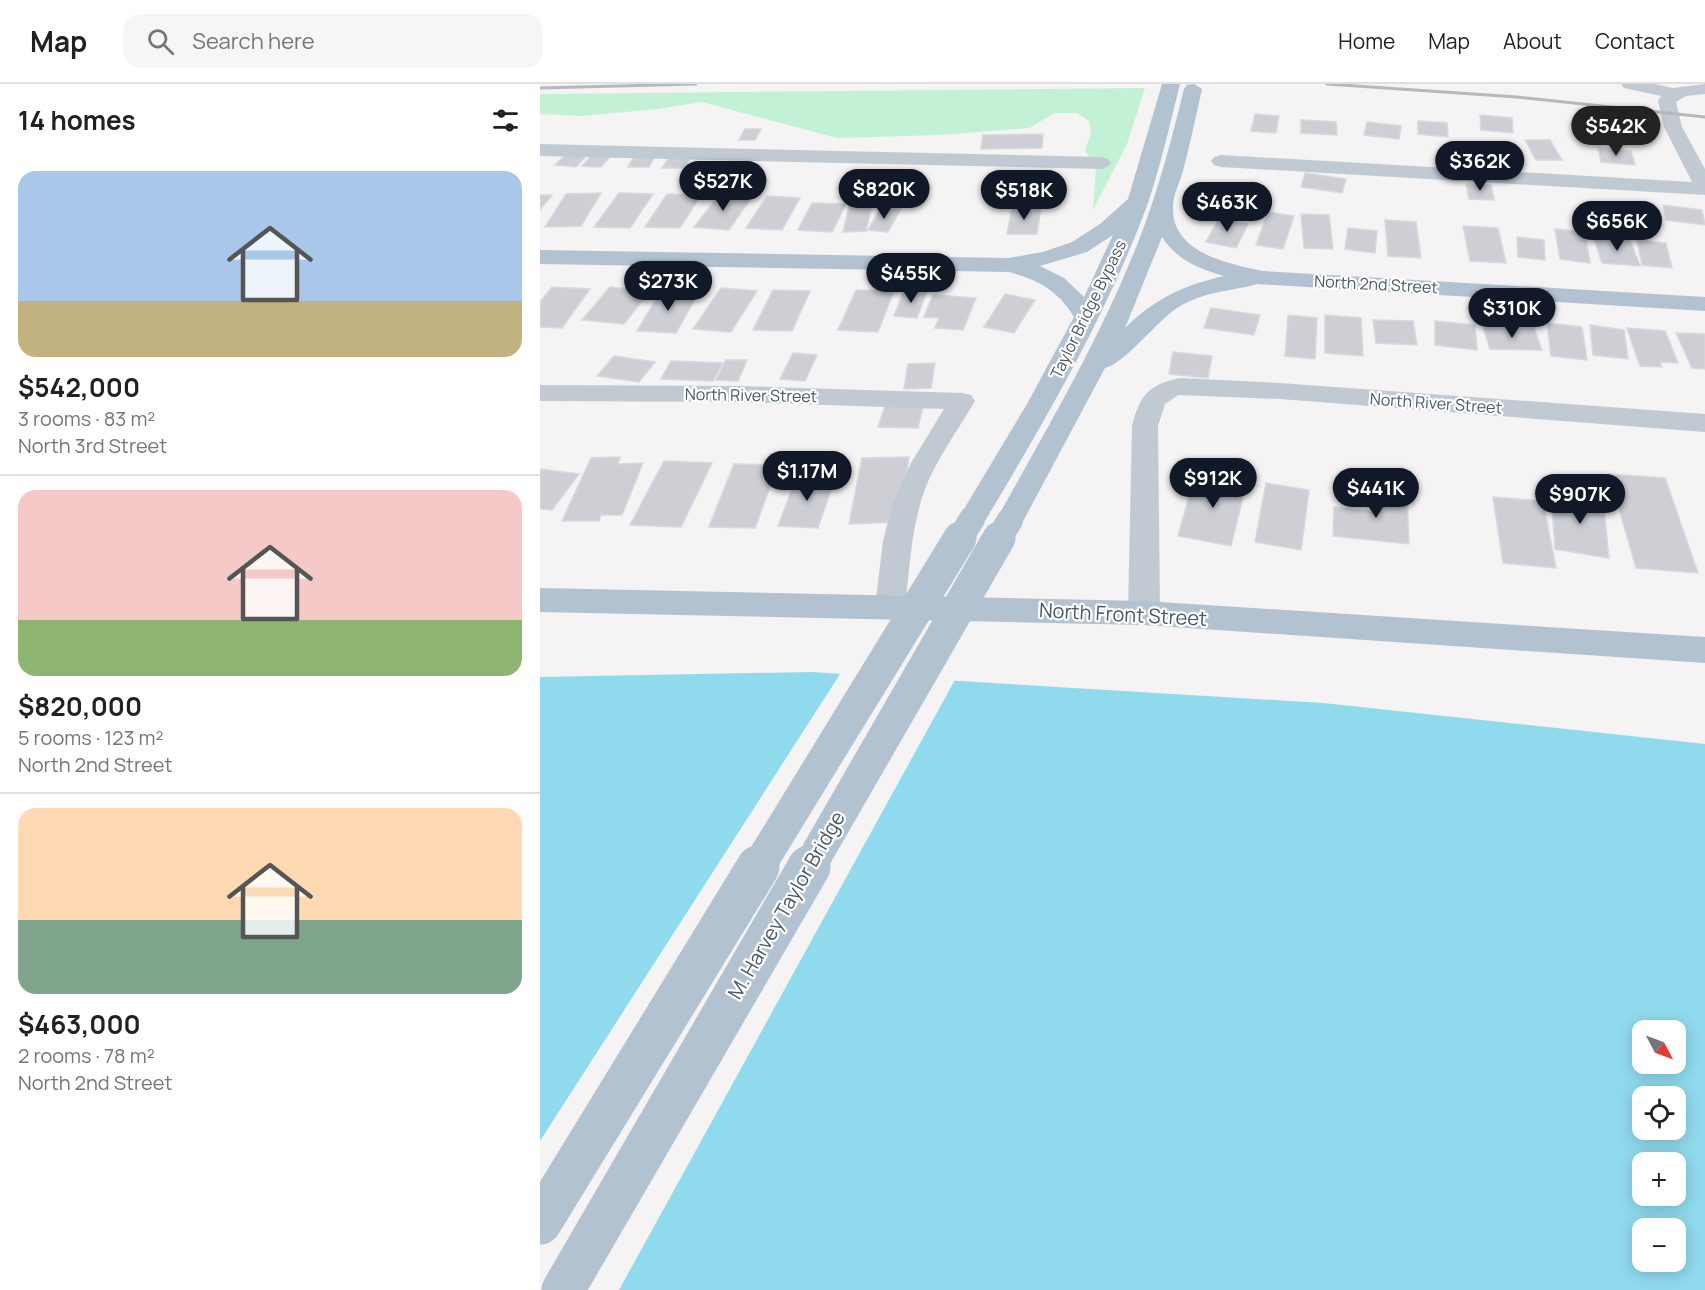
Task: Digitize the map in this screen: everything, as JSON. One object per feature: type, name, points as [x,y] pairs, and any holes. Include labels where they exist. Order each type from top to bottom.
[{"type":"main road","name":"Taylor Bridge Bypass","points":[[972,519],[1023,435],[1086,317],[1137,202],[1171,84]]},
{"type":"main road","name":"Taylor Bridge Bypass","points":[[1010,520],[1087,380],[1142,260],[1162,205],[1194,84]]},
{"type":"main road","points":[[1008,265],[1051,257],[1087,244],[1115,225],[1137,202]]},
{"type":"main road","points":[[1162,205],[1170,234],[1186,251],[1222,268],[1263,278]]},
{"type":"main road","points":[[540,257],[1008,265],[1029,269],[1058,282],[1079,303],[1086,317]]},
{"type":"main road","points":[[1087,380],[1146,319],[1176,297],[1193,289],[1214,284],[1263,278]]},
{"type":"main road","name":"North 2nd Street","points":[[1263,278],[1705,304]]},
{"type":"main road","name":"M. Harvey Taylor Bridge","points":[[540,1223],[972,519]]},
{"type":"main road","name":"M. Harvey Taylor Bridge","points":[[563,1290],[1010,520]]},
{"type":"main road","name":"North Front Street","points":[[540,600],[1144,613],[1705,650]]},
{"type":"street","points":[[1630,84],[1671,100],[1705,89]]},
{"type":"street","points":[[1671,100],[1673,127],[1705,188]]},
{"type":"street","points":[[540,150],[1101,163]]},
{"type":"street","points":[[1221,161],[1705,188]]},
{"type":"street","name":"North River Street","points":[[1144,613],[1145,426],[1154,399],[1167,388],[1180,386],[1280,391],[1705,423]]},
{"type":"street","name":"North River Street","points":[[540,393],[738,394],[962,401],[907,500],[902,518],[890,607]]},
{"type":"green space","points":[[1145,88],[1127,144],[1093,210],[1096,169],[1085,150],[1091,134],[1089,121],[1077,113],[1055,113],[1029,128],[940,135],[837,138],[702,102],[658,109],[582,116],[540,114],[540,94]]},
{"type":"water","points":[[811,672],[1323,703],[1705,744],[1705,1290],[540,1290],[540,677]]},
{"type":"pier","points":[[842,671],[956,678],[619,1290],[540,1290],[540,1141]]},
{"type":"building","points":[[1255,114],[1279,116],[1276,133],[1251,131]]},
{"type":"building","points":[[1480,115],[1512,118],[1513,133],[1481,130]]},
{"type":"building","points":[[1301,120],[1336,122],[1337,135],[1301,133]]},
{"type":"building","points":[[1418,121],[1447,123],[1448,137],[1418,134]]},
{"type":"building","points":[[1367,122],[1401,126],[1399,139],[1364,135]]},
{"type":"building","points":[[745,129],[761,129],[755,140],[739,140]]},
{"type":"building","points":[[1043,134],[1042,148],[981,149],[983,135]]},
{"type":"building","points":[[1525,140],[1550,140],[1562,160],[1536,160]]},
{"type":"building","points":[[1598,148],[1631,151],[1635,165],[1601,162]]},
{"type":"building","points":[[566,154],[586,156],[576,167],[555,165]]},
{"type":"building","points":[[656,154],[649,167],[628,167],[635,155]]},
{"type":"building","points":[[592,155],[611,156],[601,167],[582,166]]},
{"type":"building","points":[[670,156],[691,157],[684,168],[662,168]]},
{"type":"building","points":[[1305,173],[1346,179],[1342,193],[1301,187]]},
{"type":"building","points":[[1466,184],[1491,185],[1494,200],[1469,199]]},
{"type":"building","points":[[601,193],[581,226],[545,227],[566,194]]},
{"type":"building","points":[[619,193],[653,194],[630,228],[594,227]]},
{"type":"building","points":[[667,194],[701,195],[680,228],[645,227]]},
{"type":"building","points":[[540,195],[552,195],[540,210]]},
{"type":"building","points":[[719,195],[752,197],[729,230],[694,227]]},
{"type":"building","points":[[767,196],[800,198],[782,230],[746,228]]},
{"type":"building","points":[[812,203],[846,204],[832,232],[798,230]]},
{"type":"building","points":[[1663,205],[1702,210],[1705,225],[1666,220]]},
{"type":"building","points":[[872,206],[866,231],[843,232],[849,207]]},
{"type":"building","points":[[881,207],[901,209],[888,232],[868,230]]},
{"type":"building","points":[[1012,207],[1041,208],[1037,234],[1007,234]]},
{"type":"building","points":[[1268,212],[1294,216],[1283,249],[1256,245]]},
{"type":"building","points":[[1301,214],[1329,215],[1333,249],[1304,248]]},
{"type":"building","points":[[1219,218],[1248,224],[1236,248],[1206,242]]},
{"type":"building","points":[[1385,220],[1416,222],[1421,258],[1388,256]]},
{"type":"building","points":[[1463,226],[1498,228],[1506,263],[1470,261]]},
{"type":"building","points":[[1348,228],[1377,231],[1375,253],[1345,249]]},
{"type":"building","points":[[1555,229],[1585,232],[1590,263],[1560,259]]},
{"type":"building","points":[[1517,237],[1544,240],[1545,260],[1518,257]]},
{"type":"building","points":[[1594,238],[1630,240],[1640,266],[1602,263]]},
{"type":"building","points":[[1637,240],[1666,243],[1672,268],[1642,265]]},
{"type":"building","points":[[552,287],[590,289],[562,328],[540,327],[540,302]]},
{"type":"building","points":[[610,287],[650,291],[624,324],[582,320]]},
{"type":"building","points":[[721,288],[757,291],[731,332],[693,329]]},
{"type":"building","points":[[773,290],[810,291],[792,331],[753,330]]},
{"type":"building","points":[[856,290],[894,291],[878,332],[838,330]]},
{"type":"building","points":[[904,290],[927,291],[917,318],[894,316]]},
{"type":"building","points":[[661,291],[699,292],[676,333],[637,331]]},
{"type":"building","points":[[1005,294],[1035,300],[1014,333],[984,327]]},
{"type":"building","points":[[933,295],[976,298],[963,330],[935,328],[939,318],[924,317]]},
{"type":"building","points":[[1211,308],[1260,315],[1254,335],[1204,328]]},
{"type":"building","points":[[1288,315],[1317,318],[1315,359],[1285,356]]},
{"type":"building","points":[[1325,315],[1361,318],[1363,356],[1325,353]]},
{"type":"building","points":[[1373,320],[1413,321],[1417,345],[1376,343]]},
{"type":"building","points":[[1435,321],[1475,325],[1477,350],[1435,345]]},
{"type":"building","points":[[1547,323],[1582,327],[1587,360],[1551,356]]},
{"type":"building","points":[[1590,325],[1624,330],[1628,359],[1593,355]]},
{"type":"building","points":[[1483,327],[1534,328],[1542,350],[1490,349]]},
{"type":"building","points":[[1627,328],[1665,331],[1678,363],[1660,362],[1662,367],[1640,366]]},
{"type":"building","points":[[1676,333],[1705,334],[1705,369],[1692,368]]},
{"type":"building","points":[[1173,352],[1212,356],[1208,378],[1169,374]]},
{"type":"building","points":[[793,353],[817,355],[805,381],[780,379]]},
{"type":"building","points":[[614,356],[655,362],[639,382],[597,376]]},
{"type":"building","points":[[726,360],[747,360],[738,381],[716,380]]},
{"type":"building","points":[[671,361],[723,363],[713,381],[661,379]]},
{"type":"building","points":[[935,363],[931,388],[904,389],[908,364]]},
{"type":"building","points":[[885,406],[923,407],[918,428],[878,427]]},
{"type":"building","points":[[620,457],[618,464],[643,463],[622,515],[601,515],[599,521],[562,521],[591,458]]},
{"type":"building","points":[[909,457],[899,522],[849,524],[862,458]]},
{"type":"building","points":[[664,461],[712,463],[681,527],[630,525]]},
{"type":"building","points":[[734,464],[778,465],[755,528],[709,527]]},
{"type":"building","points":[[540,469],[579,474],[552,510],[540,509]]},
{"type":"building","points":[[1196,472],[1247,481],[1231,546],[1178,536]]},
{"type":"building","points":[[1609,474],[1665,478],[1698,573],[1636,568]]},
{"type":"building","points":[[797,476],[835,478],[818,528],[778,526]]},
{"type":"building","points":[[1266,483],[1309,490],[1301,550],[1255,542]]},
{"type":"building","points":[[1373,489],[1407,492],[1409,544],[1333,536],[1334,507],[1373,511]]},
{"type":"building","points":[[1551,492],[1603,500],[1609,558],[1555,549]]},
{"type":"building","points":[[1493,497],[1543,501],[1556,568],[1503,563]]},
{"type":"railway","points":[[540,88],[696,84]]},
{"type":"railway","points":[[1327,84],[1517,97],[1705,117]]}]
